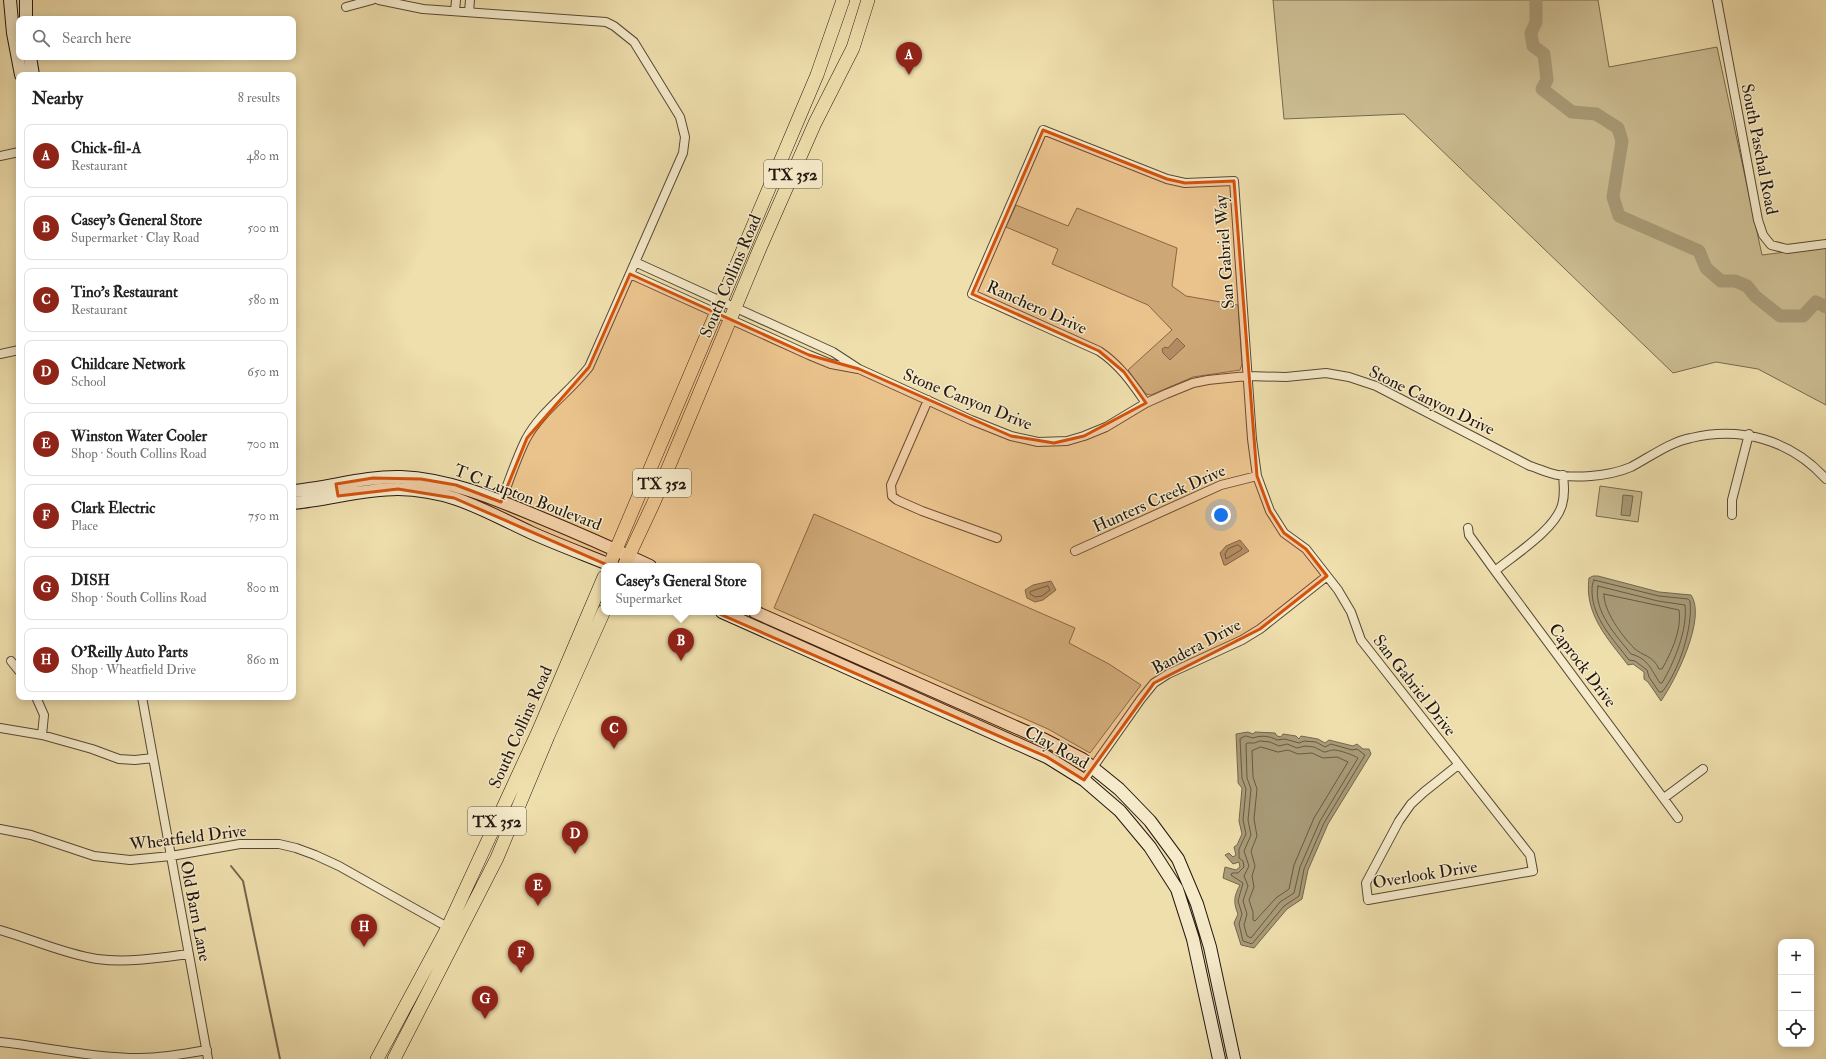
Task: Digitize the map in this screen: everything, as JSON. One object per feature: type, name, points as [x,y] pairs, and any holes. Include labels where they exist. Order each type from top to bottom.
[{"type":"main road","points":[[10,0],[16,49]]},
{"type":"main road","points":[[26,0],[26,16]]},
{"type":"main road","name":"South Collins Road","points":[[611,563],[817,75],[843,0]]},
{"type":"main road","name":"South Collins Road","points":[[626,561],[654,502],[735,308],[815,123],[853,48],[868,0]]},
{"type":"main road","points":[[18,60],[20,72]]},
{"type":"main road","points":[[30,60],[32,72]]},
{"type":"main road","points":[[800,116],[815,123]]},
{"type":"main road","name":"T C Lupton Boulevard","points":[[296,502],[374,478],[400,477],[429,480],[456,485],[501,502],[615,550],[626,561]]},
{"type":"main road","name":"T C Lupton Boulevard","points":[[296,491],[417,490],[454,498],[495,514],[546,539],[605,563]]},
{"type":"main road","points":[[495,514],[501,502]]},
{"type":"main road","name":"South Collins Road","points":[[376,1059],[497,858],[601,585]]},
{"type":"main road","name":"South Collins Road","points":[[546,728],[602,615]]},
{"type":"main road","name":"Clay Road","points":[[729,615],[1047,757],[1084,780],[1125,817],[1150,847],[1177,889],[1193,939],[1219,1059]]},
{"type":"main road","name":"Clay Road","points":[[761,615],[1045,740],[1082,759],[1119,789],[1150,821],[1178,860],[1197,904],[1210,946],[1234,1059]]},
{"type":"main road","name":"South Collins Road","points":[[394,1059],[453,930]]},
{"type":"street","points":[[346,7],[372,0]]},
{"type":"street","points":[[379,0],[423,9],[606,22],[614,26],[634,42],[680,117],[685,136],[683,153],[589,367],[576,384],[545,414],[527,438],[501,502]]},
{"type":"street","points":[[455,11],[456,0]]},
{"type":"street","points":[[469,12],[470,0]]},
{"type":"street","name":"South Paschal Road","points":[[1717,0],[1758,220],[1764,235],[1771,245],[1787,249],[1826,244]]},
{"type":"street","name":"San Gabriel Way","points":[[1043,130],[1167,180],[1185,183],[1234,181],[1247,376]]},
{"type":"street","name":"Ranchero Drive","points":[[1043,130],[972,294],[1098,351],[1112,359],[1124,372],[1146,403]]},
{"type":"street","points":[[0,156],[16,153]]},
{"type":"street","name":"Stone Canyon Drive","points":[[634,262],[833,352],[859,369],[1011,436],[1024,440],[1054,443],[1084,436],[1106,427],[1146,403],[1193,383],[1247,376],[1286,377],[1326,374],[1350,378],[1376,386],[1530,466],[1551,474],[1576,476],[1602,474],[1629,468],[1690,438],[1717,434],[1749,434],[1801,455],[1826,479]]},
{"type":"street","name":"Stone Canyon Drive","points":[[630,274],[716,314],[831,364],[859,369]]},
{"type":"street","points":[[791,347],[796,335]]},
{"type":"street","points":[[0,354],[16,351]]},
{"type":"street","name":"San Gabriel Drive","points":[[1247,376],[1252,439],[1257,476],[1270,511],[1284,533],[1306,549],[1338,590],[1350,612],[1360,640],[1385,669],[1458,765],[1530,855],[1533,871]]},
{"type":"street","points":[[928,400],[891,485],[892,496],[897,500],[922,511],[997,538]]},
{"type":"street","points":[[1732,515],[1732,500],[1749,434]]},
{"type":"street","points":[[1495,571],[1549,527],[1557,517],[1564,494],[1563,475]]},
{"type":"street","name":"Hunters Creek Drive","points":[[1075,551],[1221,485],[1239,479],[1257,476]]},
{"type":"street","name":"Caprock Drive","points":[[1468,528],[1469,536],[1678,818]]},
{"type":"street","name":"Bandera Drive","points":[[1084,780],[1146,692],[1154,683],[1168,674],[1242,640],[1260,629],[1327,576]]},
{"type":"street","points":[[11,661],[16,667]]},
{"type":"street","points":[[37,700],[44,715],[42,735]]},
{"type":"street","name":"Old Barn Lane","points":[[143,700],[208,1059]]},
{"type":"street","points":[[0,728],[42,735],[92,749],[119,759],[135,760],[153,758]]},
{"type":"street","name":"Overlook Drive","points":[[1458,765],[1424,792],[1412,804],[1399,821],[1366,883],[1368,900],[1533,871]]},
{"type":"street","points":[[1664,798],[1703,768]]},
{"type":"street","name":"Wheatfield Drive","points":[[0,829],[32,835],[94,856],[130,860],[171,856],[240,844],[278,844],[296,848],[315,854],[339,866],[453,930]]},
{"type":"street","points":[[0,930],[60,950],[97,959],[153,959],[189,954]]},
{"type":"street","points":[[0,1042],[93,1056],[132,1058],[169,1056],[207,1050]]},
{"type":"highlighted area","points":[[1043,130],[1167,179],[1185,183],[1234,181],[1257,476],[1270,511],[1284,533],[1306,549],[1327,576],[1260,629],[1154,683],[1084,780],[1047,757],[454,498],[398,489],[338,496],[336,484],[373,478],[421,479],[456,485],[501,502],[527,438],[589,367],[630,274],[809,355],[859,369],[1011,436],[1054,443],[1084,436],[1146,403],[1124,372],[1099,351],[972,294]]},
{"type":"shaded area","points":[[1273,0],[1598,0],[1609,67],[1717,47],[1762,255],[1826,247],[1826,405],[1758,369],[1716,362],[1673,373],[1404,114],[1284,119]]},
{"type":"shaded area","points":[[1016,205],[1068,226],[1077,208],[1177,248],[1172,286],[1186,296],[1238,305],[1242,364],[1240,370],[1193,377],[1151,395],[1146,394],[1128,370],[1172,330],[1148,305],[1052,264],[1058,249],[1006,227]]},
{"type":"shaded area","points":[[1600,486],[1642,492],[1638,522],[1596,516]]},
{"type":"shaded area","points":[[814,514],[1075,628],[1069,643],[1109,664],[1141,685],[1090,753],[1048,729],[774,608]]},
{"type":"water","points":[[1177,338],[1185,346],[1170,360],[1163,353],[1162,349],[1165,347],[1168,348]]},
{"type":"water","points":[[1623,495],[1633,496],[1630,516],[1621,515]]},
{"type":"water","points":[[1240,540],[1249,551],[1224,565],[1220,553],[1226,546]]},
{"type":"water","points":[[1593,576],[1659,592],[1691,595],[1695,605],[1695,618],[1692,633],[1681,665],[1661,701],[1648,682],[1644,679],[1644,672],[1633,664],[1628,665],[1599,625],[1590,603],[1588,591],[1589,578]]},
{"type":"water","points":[[1051,581],[1056,590],[1043,600],[1035,602],[1027,598],[1025,590],[1033,585]]},
{"type":"water","points":[[1248,732],[1253,734],[1255,732],[1275,733],[1277,736],[1281,737],[1283,734],[1296,736],[1299,739],[1301,736],[1318,739],[1325,743],[1329,740],[1353,746],[1357,744],[1363,749],[1369,749],[1371,754],[1328,824],[1308,870],[1302,899],[1287,909],[1254,948],[1241,945],[1234,923],[1238,914],[1235,906],[1236,892],[1240,885],[1223,878],[1225,867],[1236,870],[1240,867],[1239,862],[1233,864],[1225,855],[1229,853],[1233,857],[1236,855],[1234,847],[1237,845],[1242,834],[1239,821],[1242,788],[1238,783],[1236,734]]},
{"type":"waterway","points":[[1536,0],[1536,22],[1531,33],[1533,46],[1544,54],[1547,80],[1542,89],[1572,112],[1596,114],[1618,128],[1622,141],[1613,197],[1619,216],[1699,251],[1706,268],[1721,281],[1735,281],[1747,286],[1755,296],[1780,316],[1803,316],[1816,302],[1826,307]]},
{"type":"waterway","points":[[231,866],[243,881],[280,1059]]},
{"type":"place","name":"Chick-fil-A","points":[[909,75]]},
{"type":"place","name":"Casey's General Store","points":[[681,661]]},
{"type":"place","name":"Tino's Restaurant","points":[[614,749]]},
{"type":"place","name":"Childcare Network","points":[[575,854]]},
{"type":"place","name":"Winston Water Cooler","points":[[538,906]]},
{"type":"place","name":"O'Reilly Auto Parts","points":[[364,947]]},
{"type":"place","name":"Clark Electric","points":[[521,973]]},
{"type":"place","name":"DISH","points":[[485,1019]]}]
